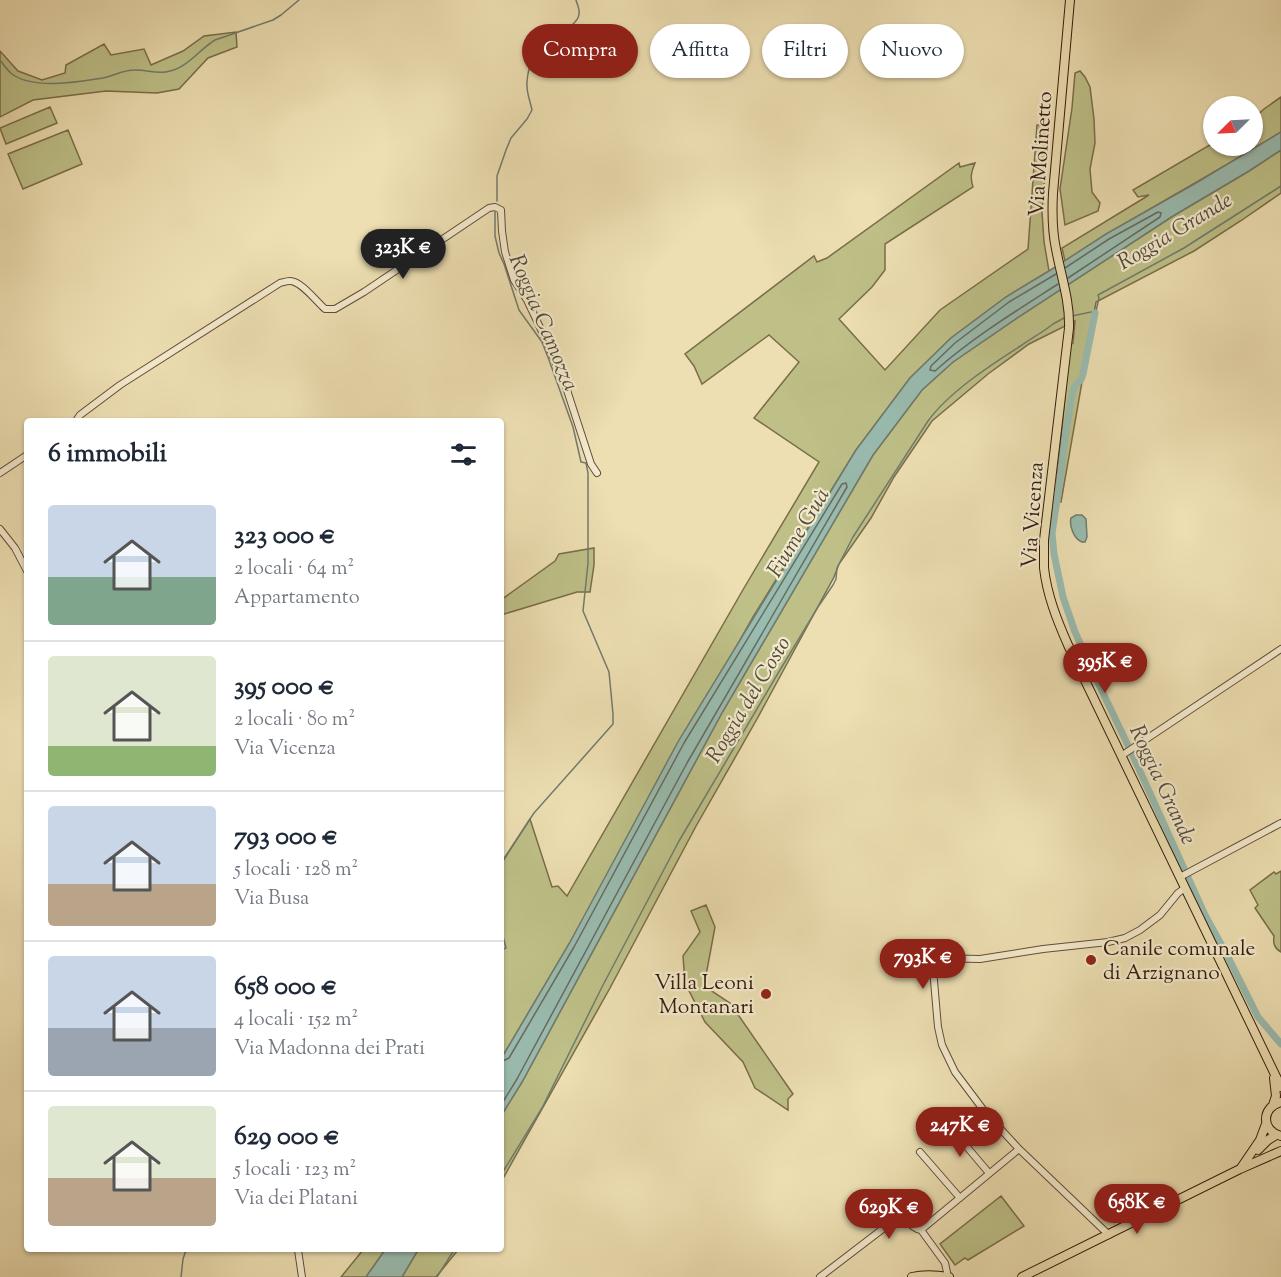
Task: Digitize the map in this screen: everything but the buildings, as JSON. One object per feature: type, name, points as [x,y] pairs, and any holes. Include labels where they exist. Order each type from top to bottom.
[{"type":"main road","name":"Via Molinetto","points":[[1061,274],[1052,223],[1070,0]]},
{"type":"main road","name":"Via Vicenza","points":[[1061,274],[1070,312],[1044,540],[1044,568],[1048,590],[1068,645],[1281,1087]]},
{"type":"main road","name":"Via Vicenza","points":[[1240,1169],[1260,1140],[1267,1113],[1277,1103],[1272,1070]]},
{"type":"main road","points":[[1266,1124],[1278,1136]]},
{"type":"main road","points":[[1240,1169],[1268,1140],[1278,1136]]},
{"type":"main road","points":[[1022,1277],[1281,1151]]},
{"type":"main road","points":[[912,1277],[918,1275],[949,1277]]},
{"type":"street","points":[[78,418],[120,385],[280,283],[291,281],[302,285],[325,309],[335,309],[489,208],[495,207],[501,210],[505,252],[514,280],[527,300],[565,384],[591,464],[597,473]]},
{"type":"street","points":[[0,473],[24,457]]},
{"type":"street","points":[[0,529],[15,548],[24,565]]},
{"type":"street","points":[[1122,756],[1281,649]]},
{"type":"street","points":[[1180,877],[1281,823]]},
{"type":"street","points":[[1109,1235],[1019,1149],[985,1112],[955,1071],[942,1045],[938,1028],[932,958],[980,959],[1125,938],[1160,915],[1185,888]]},
{"type":"street","points":[[950,1127],[989,1173]]},
{"type":"street","points":[[921,1230],[1019,1149]]},
{"type":"street","points":[[920,1152],[960,1198]]},
{"type":"street","points":[[820,1277],[899,1217],[921,1230],[945,1263],[949,1277]]},
{"type":"street","points":[[298,1252],[303,1277]]},
{"type":"green space","points":[[236,32],[237,47],[208,58],[179,89],[157,93],[106,91],[33,100],[0,117],[0,51],[18,71],[42,80],[65,73],[66,65],[104,44],[111,55],[144,49],[151,65],[183,51],[204,36]]},
{"type":"green space","points":[[1080,71],[1090,87],[1095,143],[1090,169],[1092,192],[1100,203],[1098,211],[1065,225],[1060,189],[1075,73]]},
{"type":"green space","points":[[1281,97],[1281,132],[1263,143],[1263,110]]},
{"type":"green space","points":[[50,107],[57,123],[6,144],[0,128]]},
{"type":"green space","points":[[1037,125],[1049,125],[1042,212],[1049,271],[1006,297],[951,338],[910,378],[856,450],[753,617],[569,944],[504,1054],[504,859],[530,819],[552,887],[558,886],[567,896],[819,462],[754,418],[799,362],[769,335],[702,384],[694,366],[685,354],[814,256],[817,262],[827,258],[959,163],[960,167],[975,163],[971,175],[973,187],[885,244],[885,270],[872,287],[839,319],[885,370],[940,310],[1028,249]]},
{"type":"green space","points":[[68,130],[82,164],[23,189],[8,154]]},
{"type":"green space","points":[[1203,149],[1203,156],[1240,156],[1065,261],[1062,248],[1149,195],[1138,197],[1133,190]]},
{"type":"green space","points":[[1281,150],[1281,193],[1194,251],[1096,302],[1061,502],[1055,500],[1070,345],[1073,343],[1075,321],[1029,344],[988,374],[932,421],[839,564],[610,988],[504,1177],[504,1111],[723,711],[873,455],[922,390],[953,362],[1173,216]]},
{"type":"green space","points":[[594,548],[590,592],[577,592],[504,614],[504,598],[555,561],[559,554]]},
{"type":"green space","points":[[1281,871],[1281,952],[1275,947],[1274,936],[1255,908],[1258,905],[1250,890],[1274,872],[1276,874]]},
{"type":"green space","points":[[706,905],[715,927],[704,986],[730,1003],[793,1094],[788,1099],[788,1110],[755,1088],[743,1062],[705,1022],[685,983],[683,956],[700,932],[691,911]]},
{"type":"green space","points":[[1001,1196],[1024,1226],[968,1260],[965,1258],[955,1265],[940,1244]]},
{"type":"green space","points":[[361,1252],[384,1252],[366,1277],[341,1277]]},
{"type":"green space","points":[[417,1252],[456,1252],[436,1277],[402,1277]]},
{"type":"water","points":[[1281,132],[1281,150],[1173,216],[1020,316],[953,362],[922,390],[873,455],[723,711],[504,1111],[504,1054],[569,944],[679,740],[856,450],[910,378],[951,338],[1006,297],[1106,234],[1241,156],[1263,156],[1263,143]]},
{"type":"water","points":[[1082,515],[1086,519],[1085,542],[1074,535],[1071,528],[1071,518]]},
{"type":"water","points":[[384,1252],[417,1252],[402,1277],[366,1277]]},
{"type":"waterway","points":[[0,60],[10,72],[21,79],[56,84],[93,80],[130,70],[165,72],[183,66],[215,40],[273,20],[299,0]]},
{"type":"waterway","name":"Roggia Camozza","points":[[497,201],[497,176],[506,150],[511,138],[532,110],[527,86],[532,61],[544,43],[570,27],[578,19],[579,10],[576,0]]},
{"type":"waterway","name":"Roggia Grande","points":[[1072,316],[1096,311],[1098,295],[1184,248],[1281,186]]},
{"type":"waterway","name":"Roggia Camozza","points":[[495,212],[495,236],[499,253],[519,310],[542,342],[573,427],[581,462],[586,463],[588,563],[583,611],[609,672],[613,714],[613,724],[534,813],[504,858]]},
{"type":"waterway","name":"Roggia Grande","points":[[1095,313],[1083,374],[1073,390],[1052,533],[1063,597],[1075,632],[1205,915],[1258,1017],[1281,1044]]},
{"type":"waterway","name":"Roggia del Costo","points":[[504,1170],[542,1108],[602,987],[679,841],[833,585],[837,568],[853,537],[928,421],[947,400],[972,379],[1064,318]]},
{"type":"waterway","name":"Roggia Camozza","points":[[504,940],[506,948],[504,949]]},
{"type":"waterway","name":"Roggia Camozza","points":[[181,1277],[185,1252]]},
{"type":"waterway","name":"Roggia del Costo","points":[[437,1277],[453,1252]]},
{"type":"place","name":"Canile comunale di Arzignano","points":[[1091,960]]},
{"type":"place","name":"Villa Leoni Montanari","points":[[766,994]]},
{"type":"water label","name":"Fiume Guà","points":[[797,532]]}]
